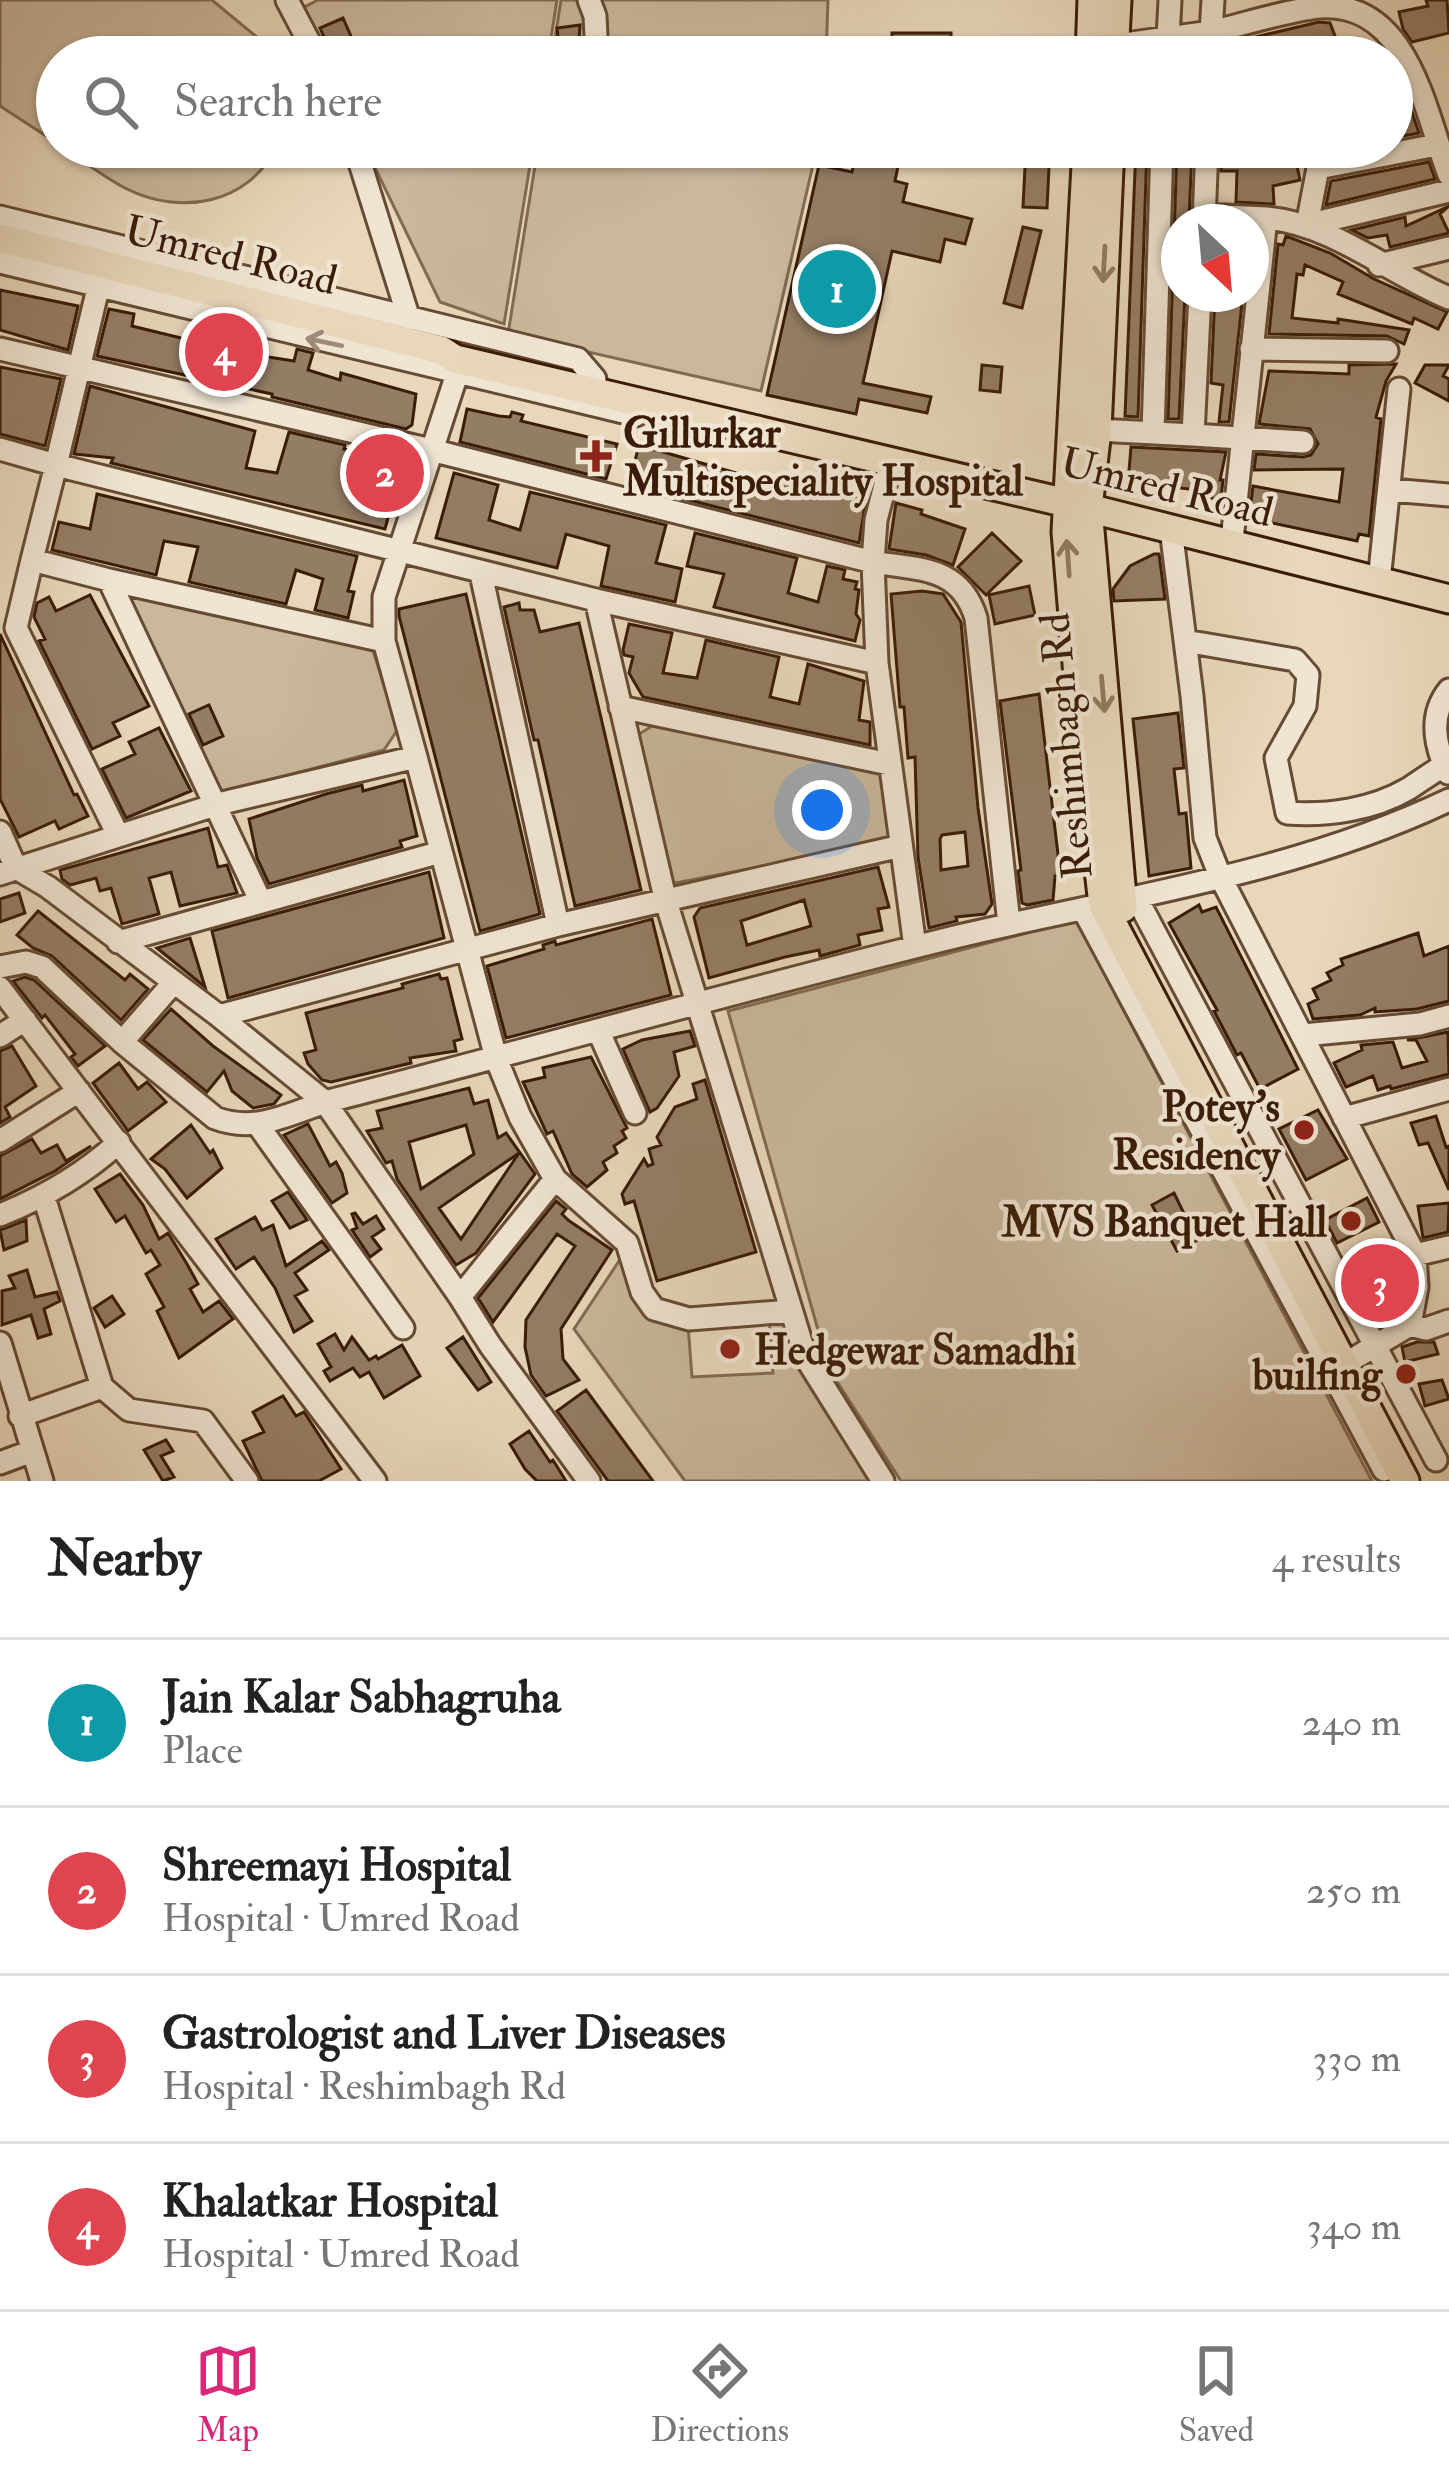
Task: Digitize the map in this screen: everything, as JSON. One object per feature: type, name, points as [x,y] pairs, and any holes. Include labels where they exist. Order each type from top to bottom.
[{"type":"main road","points":[[1092,0],[1099,36]]},
{"type":"main road","points":[[1107,36],[1117,0]]},
{"type":"main road","points":[[1078,500],[1086,168]]},
{"type":"main road","name":"Reshimbagh Rd","points":[[1109,168],[1097,430],[1078,500],[1111,904],[1417,1471]]},
{"type":"main road","name":"Umred Road","points":[[0,238],[441,350],[455,359],[724,422],[803,435],[891,462],[1078,500]]},
{"type":"main road","points":[[441,350],[459,346],[803,435],[1172,523],[1233,531],[1380,575],[1449,585]]},
{"type":"main road","name":"Umred Road","points":[[1172,523],[1380,575],[1449,599]]},
{"type":"street","points":[[287,0],[306,36]]},
{"type":"street","points":[[589,0],[596,36]]},
{"type":"street","points":[[1168,36],[1170,0]]},
{"type":"street","points":[[1211,36],[1213,0]]},
{"type":"street","points":[[1201,36],[1344,4],[1371,17],[1391,36]]},
{"type":"street","points":[[1413,72],[1449,174]]},
{"type":"street","points":[[1413,150],[1437,145]]},
{"type":"street","points":[[362,168],[409,319]]},
{"type":"street","points":[[1153,434],[1161,168]]},
{"type":"street","points":[[1205,204],[1206,168]]},
{"type":"street","points":[[1307,225],[1318,168]]},
{"type":"street","points":[[1307,225],[1449,191]]},
{"type":"street","points":[[0,217],[578,359],[595,379]]},
{"type":"street","points":[[1269,219],[1307,225],[1449,298]]},
{"type":"street","points":[[1379,265],[1449,248]]},
{"type":"street","points":[[0,262],[700,429],[724,422]]},
{"type":"street","points":[[99,284],[32,560],[8,632],[117,833]]},
{"type":"street","points":[[1193,435],[1199,312]]},
{"type":"street","points":[[1233,531],[1255,312]]},
{"type":"street","points":[[0,349],[956,581],[969,595],[976,618],[1010,924]]},
{"type":"street","points":[[1251,349],[1387,351]]},
{"type":"street","points":[[457,374],[384,597],[384,641],[496,1058],[520,1117],[555,1179],[627,1243],[642,1292],[654,1309],[689,1319],[791,1311]]},
{"type":"street","points":[[1380,575],[1399,389]]},
{"type":"street","points":[[1097,430],[1303,442]]},
{"type":"street","points":[[0,449],[399,548],[482,574],[877,663]]},
{"type":"street","points":[[891,462],[876,520],[873,562],[877,663],[915,947]]},
{"type":"street","points":[[1391,490],[1449,495]]},
{"type":"street","points":[[1172,523],[1204,838],[1415,1255],[1417,1287],[1410,1325]]},
{"type":"street","points":[[32,560],[384,641]]},
{"type":"street","points":[[482,574],[558,925]]},
{"type":"street","points":[[109,580],[260,900]]},
{"type":"street","points":[[596,599],[665,898],[806,1358],[883,1481]]},
{"type":"street","points":[[1185,641],[1295,660],[1308,674],[1305,706],[1276,758],[1287,813],[1324,815],[1378,801],[1447,768],[1433,720],[1449,690]]},
{"type":"street","points":[[620,706],[889,764]]},
{"type":"street","points":[[8,871],[218,804],[416,757]]},
{"type":"street","points":[[0,967],[26,962],[42,967],[122,1042],[215,1118],[233,1125],[258,1125],[325,1102],[915,947],[1220,876],[1391,827],[1449,800]]},
{"type":"street","points":[[1378,801],[1391,827]]},
{"type":"street","points":[[0,832],[8,871]]},
{"type":"street","points":[[219,1016],[665,898],[901,846]]},
{"type":"street","points":[[118,942],[441,852]]},
{"type":"street","points":[[8,871],[49,887],[325,1102],[589,1481]]},
{"type":"street","points":[[1111,904],[1417,1471]]},
{"type":"street","points":[[122,1042],[174,982]]},
{"type":"street","points":[[0,988],[375,1481]]},
{"type":"street","points":[[1303,1035],[1420,1024],[1449,1016]]},
{"type":"street","points":[[0,1036],[25,1020]]},
{"type":"street","points":[[598,1030],[635,1113]]},
{"type":"street","points":[[0,1141],[79,1091]]},
{"type":"street","points":[[1344,1118],[1448,1094]]},
{"type":"street","points":[[258,1125],[403,1328]]},
{"type":"street","points":[[0,1215],[44,1197],[119,1142]]},
{"type":"street","points":[[460,1297],[555,1179]]},
{"type":"street","points":[[44,1197],[101,1387],[130,1410],[203,1421],[247,1481]]},
{"type":"street","points":[[1415,1255],[1449,1247]]},
{"type":"street","points":[[1358,1357],[1410,1325],[1426,1329],[1449,1321]]},
{"type":"street","points":[[0,1343],[42,1481]]},
{"type":"street","points":[[20,1416],[101,1387]]},
{"type":"street","points":[[0,1463],[32,1451]]},
{"type":"shaded area","points":[[0,0],[212,0],[256,36],[36,36],[36,129],[0,106]]},
{"type":"shaded area","points":[[318,0],[557,0],[551,36],[312,36],[299,10]]},
{"type":"shaded area","points":[[561,0],[828,0],[827,36],[555,36]]},
{"type":"shaded area","points":[[93,168],[262,168],[231,192],[191,203],[148,197]]},
{"type":"shaded area","points":[[375,168],[530,168],[504,324],[440,302]]},
{"type":"shaded area","points":[[535,168],[812,168],[761,391],[508,334]]},
{"type":"shaded area","points":[[122,591],[370,641],[398,729],[384,750],[220,793]]},
{"type":"shaded area","points":[[657,723],[885,770],[894,841],[670,884],[636,736]]},
{"type":"shaded area","points":[[1076,920],[1372,1481],[901,1481],[829,1369],[728,1011]]},
{"type":"shaded area","points":[[623,1255],[636,1297],[647,1313],[688,1325],[692,1377],[773,1373],[769,1321],[791,1320],[881,1481],[685,1481],[574,1329]]},
{"type":"building","points":[[1426,0],[1447,0],[1449,33],[1413,42],[1403,29],[1399,12],[1428,6]]},
{"type":"building","points":[[343,18],[351,36],[324,36],[320,28]]},
{"type":"building","points":[[1319,22],[1330,23],[1335,36],[1260,36]]},
{"type":"building","points":[[580,25],[579,36],[558,36],[557,28]]},
{"type":"building","points":[[892,33],[951,33],[951,36]]},
{"type":"building","points":[[1429,162],[1435,179],[1326,205],[1331,181]]},
{"type":"building","points":[[818,168],[852,172],[853,168],[898,168],[895,181],[907,184],[903,202],[972,219],[965,244],[945,239],[940,262],[892,251],[863,383],[931,397],[927,413],[859,399],[856,414],[767,395]]},
{"type":"building","points":[[1025,168],[1049,168],[1047,208],[1023,207]]},
{"type":"building","points":[[1135,168],[1146,168],[1138,417],[1125,416]]},
{"type":"building","points":[[1176,168],[1191,168],[1190,204],[1175,204]]},
{"type":"building","points":[[1297,168],[1300,180],[1273,186],[1274,204],[1236,202],[1237,171],[1221,171]]},
{"type":"building","points":[[1449,206],[1440,214],[1449,233],[1390,247],[1387,235],[1368,238],[1352,230],[1405,217],[1406,226]]},
{"type":"building","points":[[1023,227],[1041,231],[1022,308],[1004,303]]},
{"type":"building","points":[[1286,236],[1447,312],[1438,329],[1414,318],[1412,324],[1338,294],[1343,282],[1305,265],[1303,275],[1297,274],[1292,318],[1338,323],[1338,319],[1409,330],[1404,344],[1387,336],[1269,334],[1278,244],[1283,245]]},
{"type":"building","points":[[0,290],[78,306],[68,350],[0,330]]},
{"type":"building","points":[[109,309],[134,314],[132,326],[181,338],[208,341],[210,331],[240,338],[237,352],[294,361],[297,349],[313,353],[308,370],[340,380],[341,373],[416,394],[412,425],[406,429],[97,356]]},
{"type":"building","points":[[1172,312],[1184,312],[1179,419],[1168,419]]},
{"type":"building","points":[[1214,312],[1241,312],[1229,422],[1219,422],[1223,385],[1211,383]]},
{"type":"building","points":[[1396,364],[1376,417],[1381,419],[1369,536],[1359,534],[1357,541],[1249,518],[1253,486],[1339,502],[1343,469],[1254,470],[1256,454],[1303,457],[1311,455],[1318,444],[1310,429],[1259,424],[1269,371],[1349,374],[1349,365]]},
{"type":"building","points":[[982,365],[1002,367],[1000,392],[980,390]]},
{"type":"building","points":[[1425,365],[1449,365],[1443,376],[1449,379],[1449,401],[1415,383]]},
{"type":"building","points":[[0,367],[61,379],[45,446],[0,434]]},
{"type":"building","points":[[90,386],[255,431],[246,468],[277,473],[289,432],[345,445],[344,449],[404,459],[385,529],[111,463],[113,458],[74,454]]},
{"type":"building","points":[[467,409],[510,417],[512,412],[523,415],[521,421],[617,444],[606,479],[460,442]]},
{"type":"building","points":[[639,445],[736,473],[866,499],[859,543],[629,485]]},
{"type":"building","points":[[1131,447],[1226,452],[1221,499],[1198,497],[1198,490],[1137,483],[1129,471]]},
{"type":"building","points":[[454,473],[498,485],[489,520],[520,530],[530,492],[666,525],[656,563],[682,569],[675,602],[601,586],[609,546],[566,534],[557,568],[436,538]]},
{"type":"building","points":[[97,494],[357,556],[348,591],[354,592],[348,618],[315,610],[323,579],[296,570],[286,604],[189,582],[198,547],[164,541],[156,575],[52,550],[59,522],[90,529]]},
{"type":"building","points":[[896,503],[965,529],[953,565],[889,549]]},
{"type":"building","points":[[695,533],[797,558],[788,593],[818,602],[827,566],[845,570],[843,579],[857,582],[855,589],[859,590],[855,641],[714,607],[724,574],[687,566]]},
{"type":"building","points":[[992,533],[1021,561],[986,595],[958,567]]},
{"type":"building","points":[[1159,554],[1165,599],[1114,601],[1113,589],[1130,566]]},
{"type":"building","points":[[1029,586],[1035,615],[995,624],[989,595]]},
{"type":"building","points":[[466,594],[540,914],[480,931],[399,616],[399,609]]},
{"type":"building","points":[[891,594],[943,594],[961,622],[992,904],[985,914],[956,917],[957,921],[929,928],[918,857],[915,757],[908,758],[904,707],[900,707]],"holes":[[[965,832],[968,866],[941,870],[942,835]]]},
{"type":"building","points":[[90,595],[149,706],[113,723],[120,736],[92,749],[39,641],[45,639],[34,617],[37,603],[49,597],[56,611]]},
{"type":"building","points":[[519,603],[520,610],[534,610],[540,632],[579,623],[641,890],[575,906],[504,607]]},
{"type":"building","points":[[629,624],[672,633],[663,673],[697,678],[706,640],[779,657],[770,697],[799,704],[808,664],[864,681],[859,720],[870,722],[870,745],[643,697],[629,673],[633,657],[623,650]]},
{"type":"building","points":[[0,634],[88,816],[59,829],[55,821],[19,837],[0,799]]},
{"type":"building","points":[[1039,694],[1059,863],[1067,861],[1069,873],[1055,876],[1053,900],[1027,905],[1022,903],[1000,701]]},
{"type":"building","points":[[209,705],[223,736],[203,745],[189,714]]},
{"type":"building","points":[[1178,713],[1184,768],[1174,769],[1179,814],[1186,813],[1191,868],[1149,876],[1133,719]]},
{"type":"building","points":[[159,728],[191,791],[126,818],[102,769],[135,754],[129,742]]},
{"type":"building","points":[[404,780],[417,836],[400,841],[402,847],[269,884],[257,858],[249,819],[326,794]]},
{"type":"building","points":[[208,828],[218,867],[227,865],[237,893],[180,906],[171,872],[149,878],[159,914],[122,924],[111,888],[100,891],[96,878],[70,885],[62,879],[60,870]]},
{"type":"building","points":[[878,867],[889,907],[878,909],[882,930],[858,935],[860,945],[820,956],[819,950],[785,957],[709,978],[694,917],[700,908]],"holes":[[[804,900],[811,926],[747,945],[741,921]]]},
{"type":"building","points":[[429,872],[444,938],[228,998],[212,931]]},
{"type":"building","points":[[19,893],[25,913],[0,922],[0,899]]},
{"type":"building","points":[[1199,905],[1202,912],[1216,907],[1298,1069],[1260,1089],[1241,1053],[1237,1055],[1169,923]]},
{"type":"building","points":[[38,911],[125,980],[130,974],[148,989],[121,1020],[52,956],[17,935]]},
{"type":"building","points":[[652,919],[671,995],[506,1038],[487,966],[544,949],[543,945],[555,941],[556,945]]},
{"type":"building","points":[[1418,933],[1424,956],[1449,946],[1449,1001],[1417,1009],[1375,1012],[1375,1008],[1360,1015],[1313,1019],[1308,1004],[1318,999],[1313,989],[1331,980],[1327,973],[1343,965],[1341,959]]},
{"type":"building","points":[[190,938],[205,987],[157,948]]},
{"type":"building","points":[[439,974],[447,978],[462,1039],[454,1041],[456,1051],[410,1058],[411,1063],[331,1082],[322,1080],[308,1064],[304,1053],[316,1050],[306,1013]]},
{"type":"building","points":[[34,980],[105,1046],[78,1066],[71,1057],[75,1054],[13,981]]},
{"type":"building","points":[[171,1009],[281,1095],[274,1104],[253,1108],[232,1091],[224,1071],[207,1092],[143,1040]]},
{"type":"building","points":[[690,1031],[695,1046],[674,1052],[679,1076],[650,1112],[623,1049],[642,1040]]},
{"type":"building","points":[[1448,1032],[1449,1074],[1391,1089],[1378,1090],[1373,1076],[1346,1087],[1334,1063],[1362,1050],[1361,1045],[1393,1042],[1402,1068],[1427,1061],[1416,1040],[1407,1040]]},
{"type":"building","points":[[12,1046],[36,1086],[5,1107],[10,1117],[0,1123],[0,1051]]},
{"type":"building","points":[[591,1057],[627,1128],[622,1131],[626,1138],[614,1146],[617,1153],[603,1162],[607,1170],[587,1187],[572,1174],[553,1131],[547,1134],[523,1082],[545,1077],[543,1068]]},
{"type":"building","points":[[119,1063],[138,1089],[147,1082],[166,1102],[128,1131],[93,1083]]},
{"type":"building","points":[[705,1080],[756,1252],[657,1281],[634,1201],[625,1204],[622,1194],[644,1159],[648,1166],[653,1164],[649,1149],[661,1145],[657,1137],[675,1107],[697,1099],[693,1084]]},
{"type":"building","points":[[469,1088],[474,1104],[488,1100],[498,1138],[506,1133],[535,1174],[476,1253],[456,1265],[397,1179],[392,1161],[386,1163],[367,1131],[382,1128],[377,1111]],"holes":[[[466,1125],[474,1154],[421,1189],[409,1142]],[[519,1153],[461,1239],[439,1208]]]},
{"type":"building","points":[[1318,1110],[1347,1159],[1306,1180],[1279,1129]]},
{"type":"building","points":[[1436,1116],[1449,1146],[1449,1190],[1428,1143],[1419,1145],[1411,1123]]},
{"type":"building","points":[[308,1124],[330,1166],[336,1162],[342,1173],[347,1193],[332,1203],[284,1135]]},
{"type":"building","points":[[191,1125],[222,1168],[187,1198],[151,1159]]},
{"type":"building","points":[[32,1139],[41,1153],[57,1145],[66,1161],[91,1146],[55,1171],[0,1199],[0,1156]]},
{"type":"building","points":[[120,1174],[143,1205],[159,1239],[168,1233],[187,1264],[198,1284],[190,1289],[203,1312],[219,1301],[233,1319],[179,1358],[157,1311],[164,1307],[146,1274],[160,1265],[151,1250],[146,1253],[125,1216],[116,1222],[95,1189]]},
{"type":"building","points":[[288,1192],[307,1220],[290,1228],[272,1201]]},
{"type":"building","points":[[1174,1193],[1197,1240],[1177,1251],[1152,1205]]},
{"type":"building","name":"MVS Banquet Hall","points":[[1367,1198],[1379,1222],[1337,1243],[1325,1220]]},
{"type":"building","points":[[556,1201],[566,1209],[562,1214],[568,1220],[612,1250],[561,1329],[563,1359],[579,1380],[546,1396],[531,1375],[526,1320],[575,1246],[557,1234],[493,1322],[478,1298]]},
{"type":"building","points":[[1449,1203],[1448,1232],[1423,1238],[1418,1206]]},
{"type":"building","points":[[355,1213],[363,1224],[376,1216],[384,1229],[372,1237],[381,1249],[370,1257],[352,1230],[357,1228]]},
{"type":"building","points":[[255,1217],[262,1230],[273,1225],[286,1266],[322,1241],[329,1250],[295,1273],[307,1290],[295,1296],[312,1321],[294,1332],[275,1288],[254,1257],[236,1269],[216,1239]]},
{"type":"building","points":[[26,1220],[27,1241],[4,1250],[0,1230]]},
{"type":"building","points":[[27,1270],[35,1297],[57,1292],[60,1301],[44,1309],[51,1334],[38,1338],[31,1315],[2,1325],[2,1291],[15,1288],[9,1276]]},
{"type":"building","points":[[112,1296],[124,1314],[105,1327],[94,1308]]},
{"type":"building","points":[[335,1334],[344,1350],[352,1337],[369,1360],[402,1345],[420,1376],[384,1398],[369,1372],[360,1377],[353,1368],[330,1381],[324,1371],[331,1367],[318,1344]]},
{"type":"building","points":[[463,1337],[491,1382],[478,1390],[447,1348]]},
{"type":"building","points":[[1434,1342],[1438,1354],[1405,1362],[1402,1347]]},
{"type":"building","points":[[1442,1380],[1449,1399],[1425,1406],[1419,1384]]},
{"type":"building","points":[[586,1390],[653,1481],[608,1481],[557,1411]]},
{"type":"building","points":[[283,1396],[296,1416],[304,1412],[341,1469],[319,1481],[262,1481],[243,1441],[264,1432],[253,1412]]},
{"type":"building","points":[[529,1431],[566,1481],[537,1481],[525,1469],[510,1444]]},
{"type":"building","points":[[166,1440],[173,1451],[161,1456],[174,1477],[163,1481],[144,1450]]},
{"type":"place","name":"Jain Kalar Sabhagruha","points":[[837,289]]},
{"type":"place","name":"Khalatkar Hospital","points":[[224,352]]},
{"type":"place","name":"Gillurkar Multispeciality Hospital","points":[[596,456]]},
{"type":"place","name":"Shreemayi Hospital","points":[[385,473]]},
{"type":"place","name":"Potey's Residency","points":[[1304,1130]]},
{"type":"place","name":"MVS Banquet Hall","points":[[1351,1221]]},
{"type":"place","name":"Gastrologist and Liver Diseases","points":[[1380,1283]]},
{"type":"place","name":"Hedgewar Samadhi","points":[[730,1349]]},
{"type":"place","name":"builfing","points":[[1406,1374]]}]
